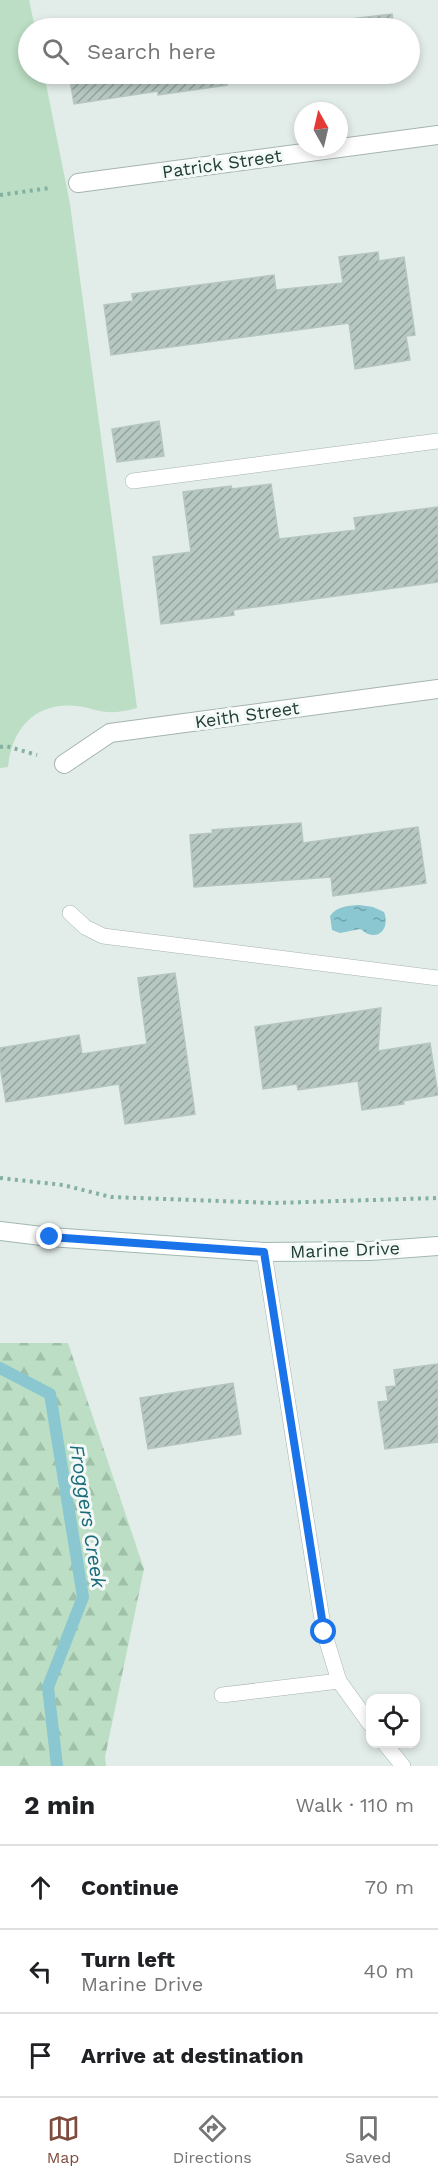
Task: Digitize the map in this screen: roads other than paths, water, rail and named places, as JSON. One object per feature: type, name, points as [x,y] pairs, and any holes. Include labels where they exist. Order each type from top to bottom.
[{"type":"street","name":"Patrick Street","points":[[78,183],[438,135]]},
{"type":"street","name":"Keith Street","points":[[64,764],[110,734],[438,689]]},
{"type":"street","name":"Marine Drive","points":[[0,1231],[50,1237],[264,1252],[370,1251],[438,1246]]},
{"type":"lane","points":[[133,481],[438,441]]},
{"type":"lane","points":[[70,913],[85,927],[103,936],[438,978]]},
{"type":"lane","points":[[264,1252],[324,1632],[339,1681],[366,1718]]},
{"type":"lane","points":[[222,1695],[339,1681]]},
{"type":"lane","points":[[389,1748],[403,1766]]},
{"type":"water","points":[[359,905],[373,907],[384,912],[386,921],[381,932],[373,935],[360,929],[340,933],[332,930],[330,916],[336,910]]},
{"type":"waterway","name":"Froggers Creek","points":[[0,1368],[50,1394],[83,1597],[48,1687],[57,1766]]}]
